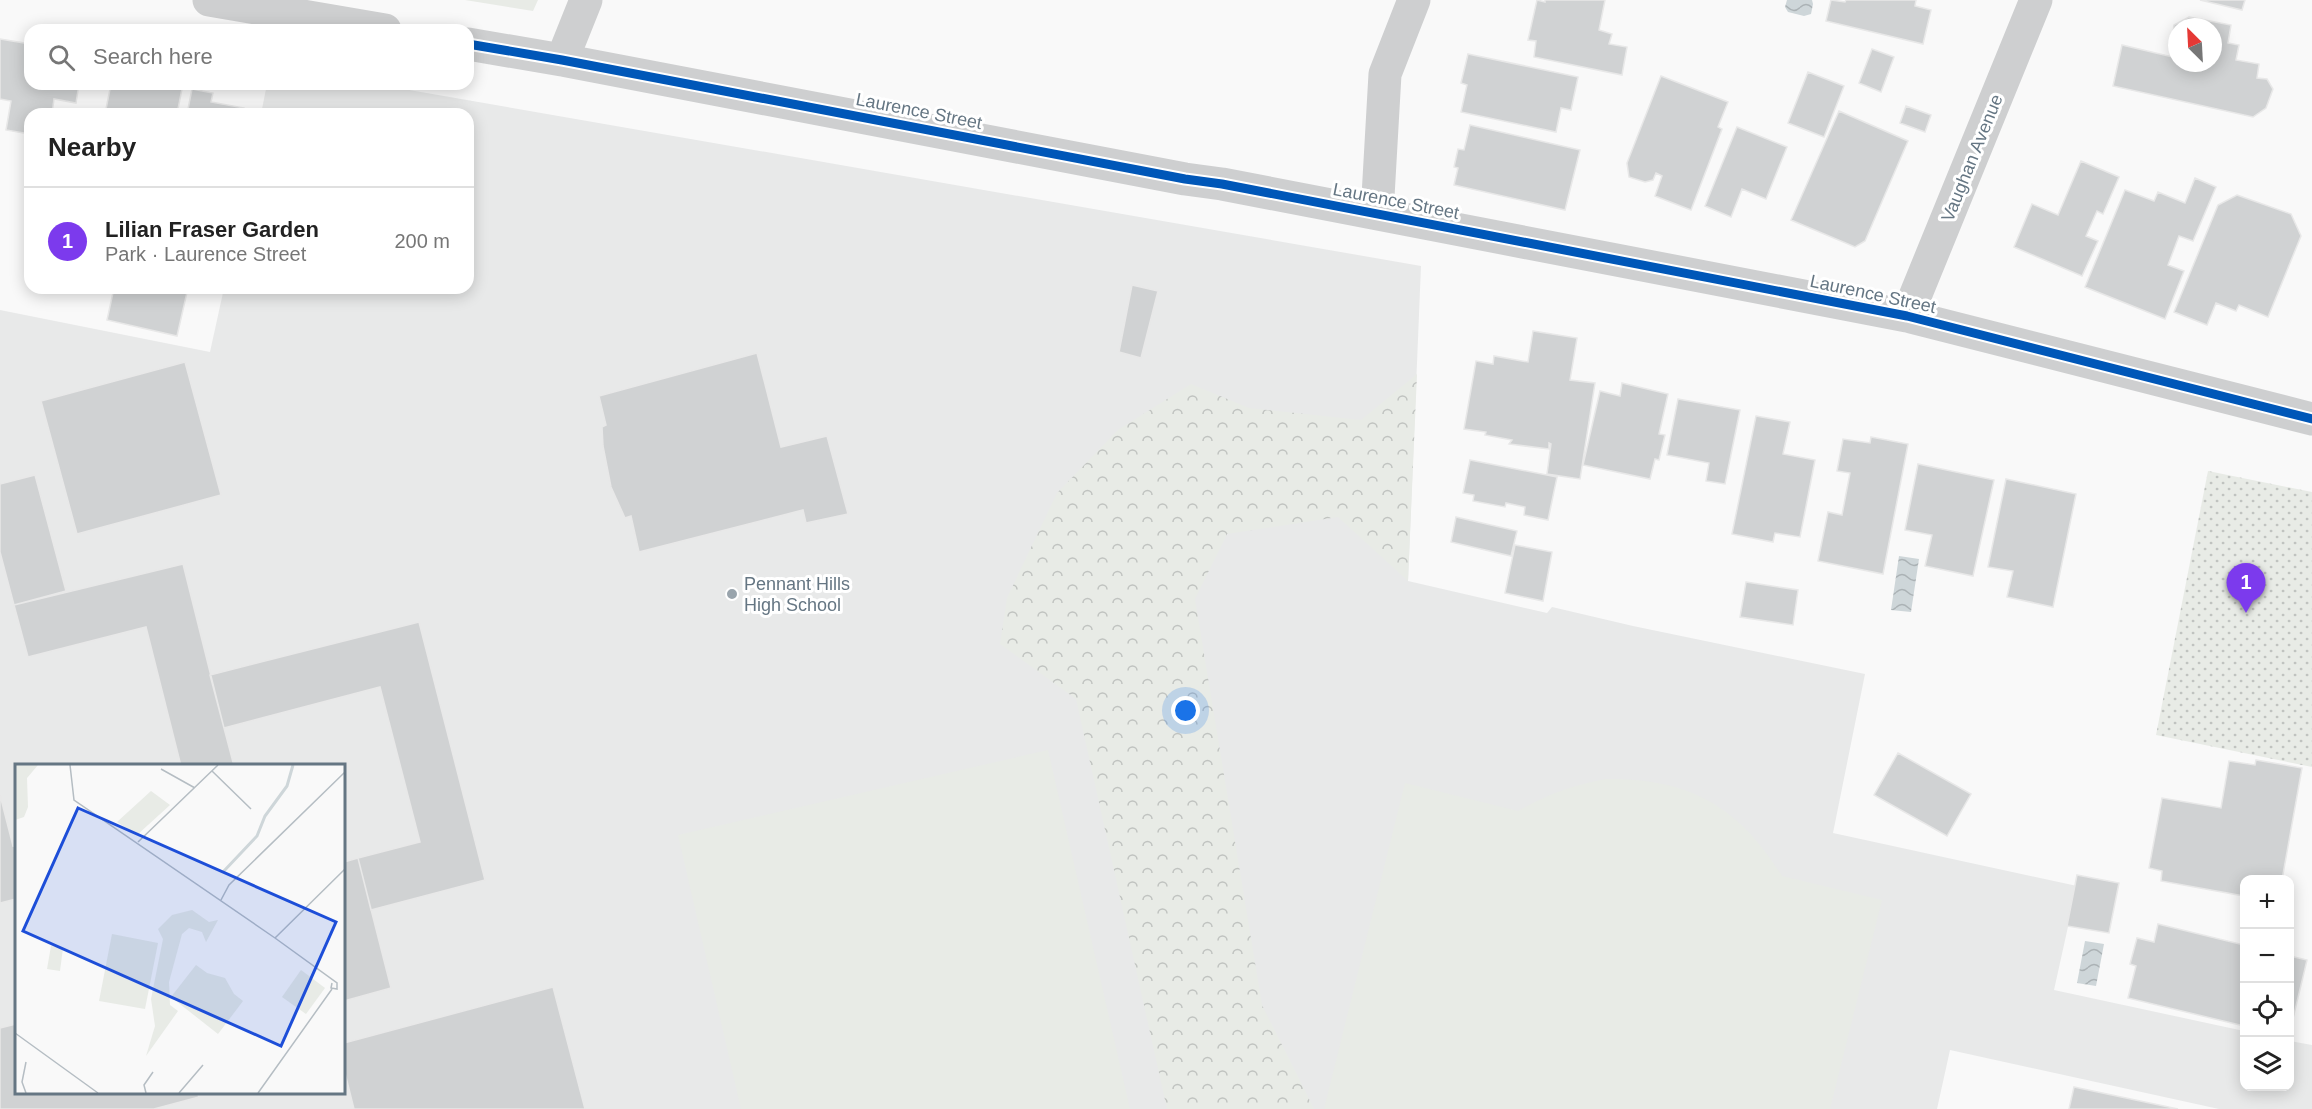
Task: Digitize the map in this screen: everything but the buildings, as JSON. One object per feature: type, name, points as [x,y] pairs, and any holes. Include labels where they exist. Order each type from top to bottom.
[{"type":"street","points":[[209,0],[350,24]]},
{"type":"street","points":[[562,60],[586,0]]},
{"type":"street","points":[[1377,214],[1385,74],[1414,0]]},
{"type":"street","name":"Vaughan Avenue","points":[[1907,316],[2036,0]]},
{"type":"street","name":"Laurence Street","points":[[474,45],[1907,316],[2312,419]]},
{"type":"shaded area","name":"Pennant Hills High School","points":[[266,90],[409,90],[1421,266],[1408,581],[1547,613],[1552,607],[1865,674],[1833,833],[2077,886],[2054,990],[2240,1030],[2240,1091],[2294,1091],[2294,1042],[2312,1045],[2312,1109],[2219,1109],[1950,1050],[1937,1109],[0,1109],[0,310],[210,352],[223,294],[474,294],[474,108],[262,108]]},
{"type":"green space","points":[[465,0],[538,0],[533,11]]},
{"type":"green space","points":[[1417,374],[1408,581],[1338,517],[1227,534],[1195,599],[1262,1005],[1314,1109],[1167,1109],[1076,699],[1000,644],[1007,598],[1057,493],[1118,430],[1191,384],[1249,408],[1361,420]]},
{"type":"green space","points":[[2208,471],[2312,492],[2312,767],[2156,735]]},
{"type":"green space","points":[[1048,750],[1130,1109],[741,1109],[678,835]]},
{"type":"green space","points":[[1605,779],[1635,780],[1686,791],[1729,814],[1765,851],[1782,876],[1882,900],[1830,1109],[1324,1109],[1405,783],[1518,811],[1560,791]]},
{"type":"water","points":[[1787,0],[1812,0],[1811,14],[1804,16],[1788,12],[1785,7]]},
{"type":"water","points":[[1899,556],[1919,559],[1911,612],[1891,610]]},
{"type":"water","points":[[2085,941],[2104,944],[2096,986],[2077,983]]},
{"type":"cycle path","points":[[474,45],[1185,179],[1222,184],[1907,316],[2312,419]]},
{"type":"place","name":"Pennant Hills High School","points":[[732,594]]},
{"type":"place","name":"Lilian Fraser Garden","points":[[2246,613]]}]
